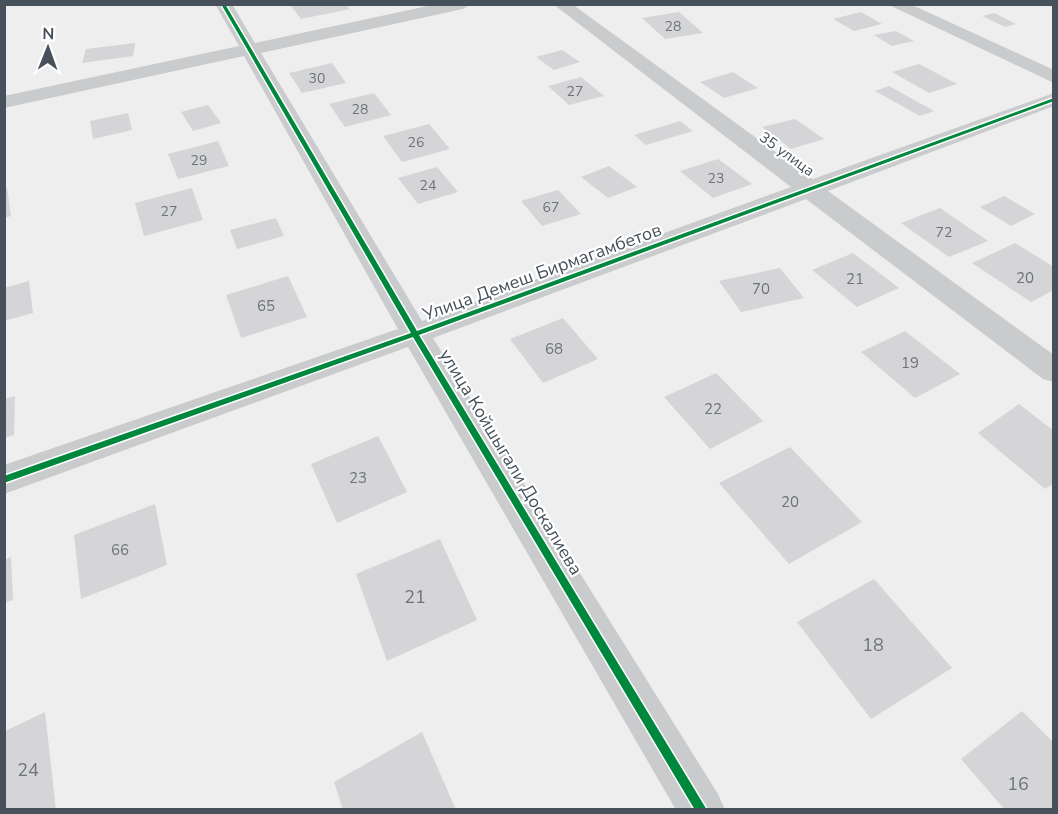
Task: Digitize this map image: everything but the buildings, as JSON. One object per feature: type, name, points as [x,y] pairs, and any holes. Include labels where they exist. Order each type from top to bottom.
[{"type":"street","name":"улица Койшыгали Доскалиева","points":[[223,4],[415,334],[702,810]]},
{"type":"street","points":[[4,102],[463,4]]},
{"type":"street","name":"35 улица","points":[[561,4],[1053,370]]},
{"type":"street","points":[[895,4],[1053,77]]},
{"type":"street","name":"Улица Демеш Бирмагамбетов","points":[[4,480],[415,334],[1053,99]]},
{"type":"cycle path","points":[[223,4],[415,334],[702,810]]},
{"type":"cycle path","points":[[4,480],[415,334],[1054,99]]}]
